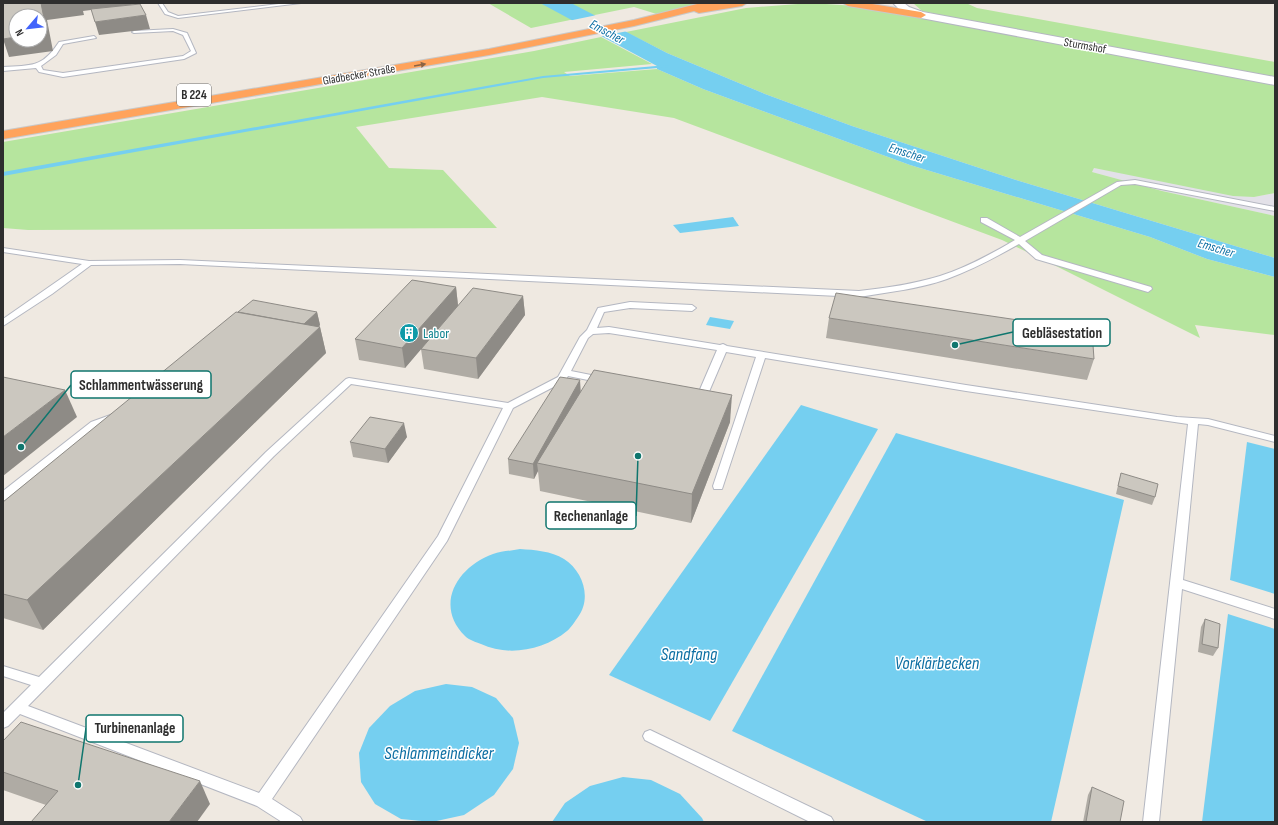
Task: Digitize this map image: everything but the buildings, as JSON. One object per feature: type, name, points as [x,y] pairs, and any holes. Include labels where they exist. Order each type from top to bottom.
[{"type":"highway","name":"Gladbecker Straße","points":[[3,135],[374,73],[563,38],[678,3]]},
{"type":"highway","name":"Gladbecker Straße","points":[[3,126],[297,78],[628,17],[664,16],[713,3]]},
{"type":"highway","points":[[664,16],[742,3]]},
{"type":"highway","points":[[848,3],[921,15]]},
{"type":"street","name":"Sturmshof","points":[[898,3],[905,9],[921,15],[1275,81]]},
{"type":"lane","points":[[160,3],[166,14],[174,17],[299,3]]},
{"type":"lane","points":[[235,3],[241,10]]},
{"type":"lane","points":[[38,66],[41,71],[63,75],[184,57],[194,52],[185,34],[173,30],[134,32]]},
{"type":"lane","points":[[3,69],[38,66],[54,54],[61,43],[94,37]]},
{"type":"lane","points":[[3,250],[89,263],[180,262],[859,294],[914,285],[946,276],[995,254],[1040,227],[1119,184],[1135,182],[1275,209]]},
{"type":"lane","points":[[1261,206],[1275,202]]},
{"type":"lane","points":[[984,220],[1013,235],[1039,257],[1148,290]]},
{"type":"lane","points":[[3,323],[89,263]]},
{"type":"lane","points":[[3,722],[40,683],[270,454],[350,381],[509,406],[562,379],[584,337],[591,331],[601,310],[630,305],[692,308]]},
{"type":"lane","points":[[591,331],[609,330],[723,347],[966,388],[1177,420],[1208,422],[1275,439]]},
{"type":"lane","points":[[695,412],[723,347]]},
{"type":"lane","points":[[718,486],[762,354]]},
{"type":"lane","points":[[566,373],[610,381]]},
{"type":"lane","points":[[262,801],[443,538],[509,406]]},
{"type":"lane","points":[[3,497],[95,424],[124,412]]},
{"type":"lane","points":[[1151,822],[1193,421]]},
{"type":"lane","points":[[1177,583],[1275,614]]},
{"type":"lane","points":[[3,671],[40,683]]},
{"type":"lane","points":[[17,707],[63,726],[262,801],[295,822]]},
{"type":"lane","points":[[650,736],[826,822]]},
{"type":"shaded area","points":[[1094,168],[1254,197],[1275,193],[1275,216],[1162,191],[1092,172]]},
{"type":"green space","points":[[488,3],[725,3],[663,16],[634,7],[531,28]]},
{"type":"green space","points":[[811,3],[856,6],[1275,84],[1275,193],[1254,197],[1233,196],[1094,168],[1092,172],[1162,191],[1275,216],[1275,258],[1016,180],[852,126],[765,94],[667,53],[626,32],[746,8]]},
{"type":"green space","points":[[913,3],[966,3],[977,8],[1275,62],[1275,78],[959,19],[922,11]]},
{"type":"green space","points":[[601,37],[652,64],[564,72],[570,76],[657,69],[703,89],[910,165],[1150,237],[1207,259],[1275,277],[1275,335],[1195,325],[1200,338],[1002,240],[674,118],[542,97],[356,127],[389,168],[443,170],[497,228],[28,230],[3,228],[3,142],[534,51]]},
{"type":"water","name":"Emscher","points":[[540,3],[571,3],[667,53],[765,94],[852,126],[1016,180],[1275,258],[1275,277],[1207,259],[1150,237],[910,165],[703,89],[657,69],[657,66]]},
{"type":"water","points":[[733,217],[739,226],[680,233],[673,225]]},
{"type":"water","points":[[710,317],[734,321],[730,329],[706,325]]},
{"type":"water","name":"Sandfang","points":[[801,405],[878,429],[710,721],[609,675]]},
{"type":"water","name":"Vorklärbecken","points":[[896,433],[1124,500],[1051,822],[928,822],[732,731]]},
{"type":"water","points":[[1247,442],[1275,449],[1275,594],[1230,580]]},
{"type":"water","points":[[520,549],[537,550],[554,554],[571,564],[580,578],[585,593],[582,610],[578,617],[568,630],[558,638],[526,650],[514,651],[492,648],[468,639],[456,624],[451,612],[451,600],[454,588],[460,577],[480,560],[496,553]]},
{"type":"water","points":[[1228,614],[1275,629],[1275,822],[1202,822]]},
{"type":"water","name":"Schlammeindicker","points":[[446,684],[472,687],[496,698],[513,718],[519,743],[513,769],[494,795],[464,815],[432,822],[401,819],[375,804],[361,782],[359,753],[369,728],[390,706],[415,691]]},
{"type":"water","points":[[623,777],[651,780],[680,794],[704,822],[552,822],[565,803],[590,786]]},
{"type":"pier","points":[[597,15],[628,31],[597,37],[568,21]]},
{"type":"waterway","points":[[3,174],[543,77],[667,66]]},
{"type":"place","name":"Labor","points":[[409,333]]},
{"type":"place","name":"Gebläsestation","points":[[955,345]]},
{"type":"place","name":"Schlammentwässerung","points":[[21,447]]},
{"type":"place","name":"Rechenanlage","points":[[638,456]]},
{"type":"place","name":"Turbinenanlage","points":[[78,785]]}]
